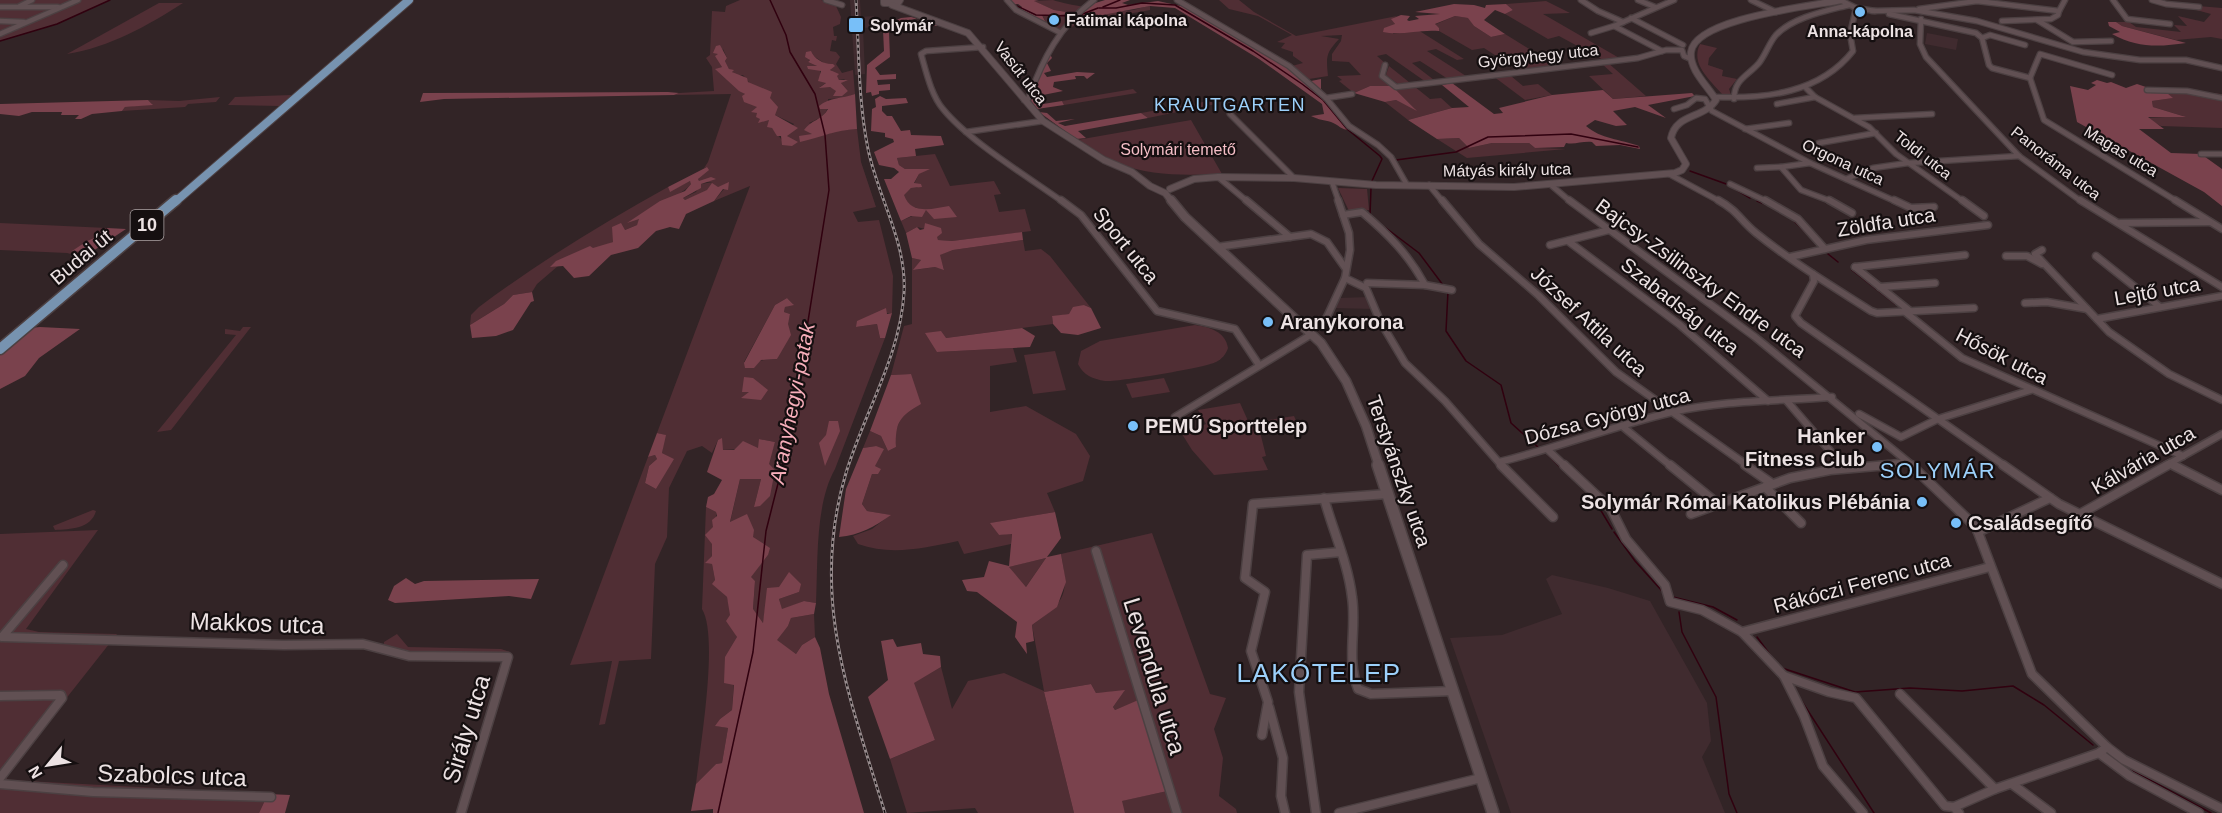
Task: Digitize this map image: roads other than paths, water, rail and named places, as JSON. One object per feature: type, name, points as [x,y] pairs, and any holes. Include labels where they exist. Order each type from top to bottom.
[{"type":"main road","name":"Budai út","points":[[0,349],[409,0]]},
{"type":"main road","points":[[1669,174],[1682,170],[1686,164],[1671,138],[1674,127],[1683,119],[1709,109],[1715,103],[1715,97],[1696,71],[1691,59],[1691,49],[1695,40],[1730,22],[1776,12],[1841,3]]},
{"type":"main road","name":"Mátyás király utca","points":[[1170,193],[1194,179],[1218,177],[1294,178],[1376,185],[1551,185],[1669,174]]},
{"type":"main road","name":"Terstyánszky utca","points":[[1170,193],[1179,211],[1329,352],[1347,381],[1493,813]]},
{"type":"street","points":[[18,7],[32,0]]},
{"type":"street","points":[[826,0],[842,5]]},
{"type":"street","name":"Vasút utca","points":[[884,0],[884,3],[904,11],[965,31],[983,47],[1043,121],[1104,160],[1143,179],[1150,186],[1170,193]]},
{"type":"street","points":[[1007,0],[1012,8],[1045,24],[1051,31],[1059,32]]},
{"type":"street","points":[[1024,100],[1028,99],[1040,66],[1059,32],[1073,16],[1094,0]]},
{"type":"street","points":[[1177,0],[1289,66],[1326,98],[1349,126],[1378,145],[1391,157],[1407,185]]},
{"type":"street","points":[[1581,0],[1598,11],[1623,22]]},
{"type":"street","points":[[1638,0],[1655,7]]},
{"type":"street","points":[[1592,33],[1674,0]]},
{"type":"street","points":[[1751,0],[1776,12]]},
{"type":"street","points":[[2002,21],[2051,19],[2058,15],[2065,0]]},
{"type":"street","points":[[2113,0],[2127,19],[2170,24]]},
{"type":"street","points":[[2152,0],[2166,4],[2199,7]]},
{"type":"street","points":[[0,7],[55,8],[76,1]]},
{"type":"street","points":[[0,34],[76,1]]},
{"type":"street","points":[[891,5],[901,1],[904,11]]},
{"type":"street","points":[[1872,11],[1914,10],[1977,1],[2059,11]]},
{"type":"street","points":[[1734,99],[1735,85],[1758,64],[1776,34],[1783,28],[1841,3],[1972,31],[1982,38],[1989,66],[1992,68],[2030,78],[2040,54],[2112,75]]},
{"type":"street","points":[[1715,97],[1734,99],[1805,87],[1825,79],[1846,63],[1853,51],[1850,34],[1856,8]]},
{"type":"street","points":[[1914,10],[1977,21],[2090,53],[2140,60],[2186,60],[2222,68]]},
{"type":"street","points":[[1631,18],[1682,48],[1684,56],[1691,59]]},
{"type":"street","name":"Panoráma utca","points":[[1921,19],[1920,44],[1926,57],[2019,156],[2097,212],[2222,287]]},
{"type":"street","points":[[2037,20],[2073,42],[2110,41]]},
{"type":"street","points":[[0,21],[30,22]]},
{"type":"street","points":[[1614,26],[1662,51]]},
{"type":"street","points":[[1982,38],[1990,35],[2025,45]]},
{"type":"street","name":"Sport utca","points":[[983,47],[926,51],[921,54],[937,102],[966,132],[1081,215],[1157,310],[1235,329],[1259,365]]},
{"type":"street","name":"Györgyhegy utca","points":[[1385,65],[1382,76],[1396,87],[1638,58],[1682,48]]},
{"type":"street","name":"Magas utca","points":[[2030,78],[2044,120],[2222,229]]},
{"type":"street","name":"Toldi utca","points":[[1805,87],[1815,97],[1855,118],[1876,133],[1896,154],[1984,216]]},
{"type":"street","points":[[2147,90],[2194,91],[2222,98]]},
{"type":"street","points":[[1674,109],[1687,105],[1699,95],[1698,91]]},
{"type":"street","points":[[1326,98],[1352,94]]},
{"type":"street","points":[[1778,104],[1815,97]]},
{"type":"street","name":"Orgona utca","points":[[1696,98],[1709,102],[1709,109],[1810,163],[1911,208],[1934,207]]},
{"type":"street","points":[[1230,114],[1294,178]]},
{"type":"street","points":[[1855,118],[1932,114]]},
{"type":"street","points":[[966,132],[1043,121]]},
{"type":"street","name":"Orgona utca","points":[[1745,129],[1789,123]]},
{"type":"street","points":[[1819,143],[1876,133]]},
{"type":"street","points":[[2201,154],[2222,154]]},
{"type":"street","points":[[1846,179],[1873,168],[1908,163],[2019,156]]},
{"type":"street","points":[[1757,168],[1810,163]]},
{"type":"street","points":[[1780,167],[1801,190],[1824,203],[1836,203],[1851,213]]},
{"type":"street","points":[[1669,174],[1734,209],[1755,232],[1813,274],[1871,311],[1974,308]]},
{"type":"street","points":[[1218,177],[1290,237]]},
{"type":"street","points":[[1179,429],[1175,417],[1259,365],[1326,319],[1345,278],[1350,250],[1349,233],[1332,182]]},
{"type":"street","points":[[1730,184],[1785,210],[1798,219],[1826,249]]},
{"type":"street","name":"József Attila utca","points":[[1429,185],[1479,244],[1538,295],[1590,348],[1626,380],[1768,485],[1801,523]]},
{"type":"street","name":"Bajcsy-Zsilinszky Endre utca","points":[[1551,185],[1579,209],[1832,397]]},
{"type":"street","points":[[1343,215],[1362,212],[1391,236],[1408,256],[1425,285]]},
{"type":"street","points":[[2118,223],[2210,222]]},
{"type":"street","name":"Zöldfa utca","points":[[1790,257],[1866,240],[1988,225]]},
{"type":"street","points":[[1550,245],[1609,230]]},
{"type":"street","points":[[1217,247],[1311,234],[1327,242],[1346,269]]},
{"type":"street","name":"Szabadság utca","points":[[1568,241],[1680,325],[1768,401]]},
{"type":"street","points":[[2042,250],[2035,254],[2109,332],[2169,374],[2222,400]]},
{"type":"street","name":"Hősök utca","points":[[1965,255],[1855,267],[1962,358],[2183,456]]},
{"type":"street","points":[[2006,256],[2027,256],[2049,268]]},
{"type":"street","points":[[2096,256],[2160,307]]},
{"type":"street","points":[[1813,274],[1814,281],[1802,300],[1795,316],[1796,319],[2059,504],[2222,584]]},
{"type":"street","points":[[1345,278],[1366,288],[1380,321],[1405,363],[1445,400],[1499,462],[1553,517]]},
{"type":"street","points":[[1366,283],[1425,285],[1452,290]]},
{"type":"street","points":[[1880,287],[1935,283]]},
{"type":"street","name":"Lejtő utca","points":[[2097,319],[2222,296]]},
{"type":"street","points":[[2025,303],[2047,302],[2087,309]]},
{"type":"street","points":[[1832,397],[1898,436],[1906,435],[1938,419],[2031,390]]},
{"type":"street","points":[[1832,397],[1889,444],[1976,527],[2032,675],[2099,752],[2130,776],[2199,813]]},
{"type":"street","name":"Dózsa György utca","points":[[1499,462],[1548,450],[1672,412],[1715,405],[1832,397]]},
{"type":"street","points":[[1786,400],[1845,468]]},
{"type":"street","points":[[1622,426],[1719,504]]},
{"type":"street","name":"Kálvária utca","points":[[2080,514],[2222,434]]},
{"type":"street","points":[[1889,444],[1898,442],[1900,440],[1898,436]]},
{"type":"street","points":[[1548,450],[1611,509],[1626,539],[1665,585],[1669,594],[1668,600],[1674,604],[1702,610],[1742,632],[1760,648],[1784,676],[1804,716],[1823,766],[1863,813]]},
{"type":"street","points":[[1690,514],[1768,485],[1845,468],[1907,462]]},
{"type":"street","points":[[2170,463],[2222,490]]},
{"type":"street","points":[[1285,813],[1281,796],[1283,758],[1251,651],[1265,592],[1245,578],[1252,504],[1387,494]]},
{"type":"street","points":[[1324,498],[1332,529],[1349,574],[1353,600],[1352,674],[1358,689],[1371,694],[1453,691]]},
{"type":"street","points":[[1978,532],[2050,498]]},
{"type":"street","name":"Levendula utca","points":[[1096,551],[1177,813]]},
{"type":"street","points":[[1316,813],[1299,692],[1307,555],[1341,552]]},
{"type":"street","name":"Makkos utca","points":[[1,638],[63,565]]},
{"type":"street","name":"Rákóczi Ferenc utca","points":[[1742,632],[1990,567]]},
{"type":"street","name":"Makkos utca","points":[[1,638],[284,645],[363,644],[409,656],[508,657]]},
{"type":"street","name":"Sirály utca","points":[[461,813],[508,657]]},
{"type":"street","points":[[1784,676],[1829,692],[1856,698],[1945,806],[1956,810],[1995,789],[2099,752],[2124,760],[2222,809]]},
{"type":"street","points":[[1900,694],[1995,789]]},
{"type":"street","points":[[0,696],[61,695],[62,698],[0,778]]},
{"type":"street","points":[[1262,735],[1268,702]]},
{"type":"street","points":[[1339,813],[1481,778]]},
{"type":"street","points":[[2013,783],[2051,813]]},
{"type":"street","name":"Szabolcs utca","points":[[0,784],[93,792],[272,797]]},
{"type":"waterway","points":[[0,41],[57,24],[110,0]]},
{"type":"waterway","name":"Aranyhegyi-patak","points":[[718,813],[753,652],[766,531],[789,440],[829,190],[825,135],[815,94],[790,52],[786,35],[770,0]]},
{"type":"waterway","points":[[1103,7],[1120,0]]},
{"type":"waterway","points":[[1099,8],[1116,8],[1142,3],[1175,5],[1253,51],[1323,100],[1347,129],[1380,156],[1382,159],[1371,183]]},
{"type":"waterway","points":[[1015,5],[1036,15],[1073,16]]},
{"type":"waterway","points":[[1080,15],[1098,8]]},
{"type":"waterway","points":[[1396,160],[1456,152],[1488,137],[1571,134],[1638,147]]},
{"type":"waterway","points":[[1690,171],[1729,185]]},
{"type":"waterway","points":[[1370,215],[1371,188]]},
{"type":"waterway","points":[[1735,189],[1750,198]]},
{"type":"waterway","points":[[1757,201],[1767,205]]},
{"type":"waterway","points":[[1790,217],[1812,239]]},
{"type":"waterway","points":[[1378,222],[1419,253],[1443,285]]},
{"type":"waterway","points":[[1828,254],[1838,262]]},
{"type":"waterway","points":[[1852,270],[1895,304]]},
{"type":"waterway","points":[[1448,291],[1446,331],[1466,361],[1501,385],[1511,423],[1539,448]]},
{"type":"waterway","points":[[1548,455],[1562,469]]},
{"type":"waterway","points":[[1594,499],[1612,529]]},
{"type":"waterway","points":[[1614,532],[1635,561],[1662,591]]},
{"type":"waterway","points":[[1673,597],[1713,607],[1737,620]]},
{"type":"waterway","points":[[1679,612],[1682,632],[1716,697],[1729,794],[1737,813]]},
{"type":"waterway","points":[[1757,637],[1774,660]]},
{"type":"waterway","points":[[1782,668],[1855,692],[1910,688],[1962,691],[2013,686],[2044,705],[2093,745]]},
{"type":"waterway","points":[[1801,700],[1874,813]]},
{"type":"waterway","points":[[2122,765],[2211,813]]},
{"type":"railway","points":[[856,0],[865,131],[873,167],[897,238],[904,274],[904,293],[901,317],[889,362],[846,473],[836,518],[831,562],[838,645],[847,686],[885,813]]},
{"type":"place","name":"Anna-kápolna","points":[[1860,12]]},
{"type":"place","name":"Fatimai kápolna","points":[[1054,20]]},
{"type":"place","name":"Solymár","points":[[856,25]]},
{"type":"place","name":"Aranykorona","points":[[1268,322]]},
{"type":"place","name":"PEMŰ Sporttelep","points":[[1133,426]]},
{"type":"place","name":"Hanker Fitness Club","points":[[1877,447]]},
{"type":"place","name":"Solymár Római Katolikus Plébánia","points":[[1922,502]]},
{"type":"place","name":"Családsegítő","points":[[1956,523]]},
{"type":"district","name":"KRAUTGARTEN","points":[[1230,105]]},
{"type":"district","name":"SOLYMÁR","points":[[1938,470]]},
{"type":"district","name":"LAKÓTELEP","points":[[1319,673]]},
{"type":"park label","name":"Solymári temető","points":[[1178,149]]}]
